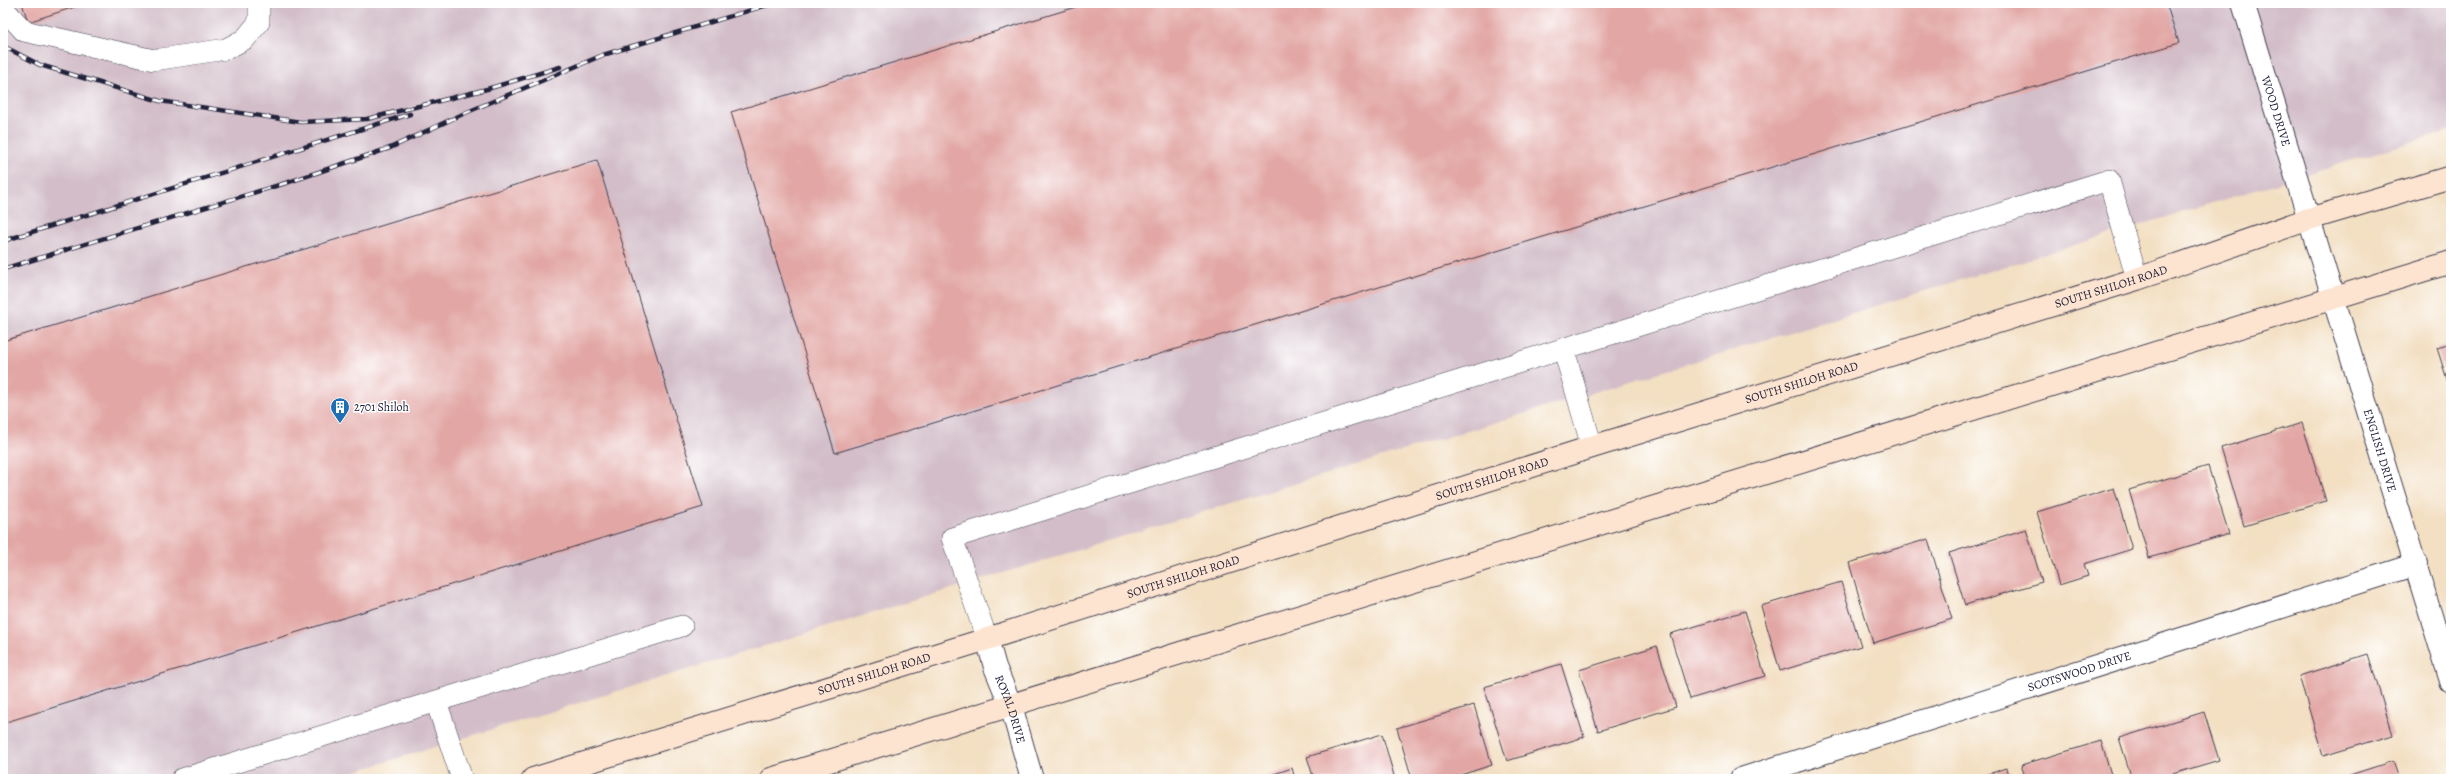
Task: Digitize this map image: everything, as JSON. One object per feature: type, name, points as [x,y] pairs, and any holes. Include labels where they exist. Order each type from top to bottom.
[{"type":"main road","name":"SOUTH SHILOH ROAD","points":[[534,779],[987,639],[1592,447],[2137,279],[2309,220],[2451,177]]},
{"type":"main road","points":[[774,779],[2451,262]]},
{"type":"street","name":"WOOD DRIVE","points":[[2243,3],[2309,220]]},
{"type":"street","name":"ENGLISH DRIVE","points":[[2309,220],[2417,564],[2451,681]]},
{"type":"street","name":"SCOTSWOOD DRIVE","points":[[1741,779],[2417,564]]},
{"type":"street","name":"ROYAL DRIVE","points":[[987,639],[1011,706],[1032,779]]},
{"type":"lane","points":[[3,8],[24,31],[154,60],[226,49],[245,39],[259,22],[259,3]]},
{"type":"lane","points":[[987,639],[952,538],[1564,350],[2109,180],[2137,279]]},
{"type":"lane","points":[[1564,350],[1592,447]]},
{"type":"lane","points":[[182,779],[682,626]]},
{"type":"lane","points":[[436,701],[462,779]]},
{"type":"shaded area","points":[[3,3],[2451,3],[2451,130],[330,779],[3,779]]},
{"type":"building","points":[[22,3],[87,3],[28,22]]},
{"type":"building","points":[[1089,3],[2166,3],[2179,43],[835,453],[731,112]]},
{"type":"building","name":"2701 Shiloh","points":[[597,160],[703,507],[3,723],[3,341]]},
{"type":"building","points":[[2451,344],[2451,392],[2437,348]]},
{"type":"building","points":[[2302,423],[2326,501],[2244,526],[2221,448]]},
{"type":"building","points":[[2208,466],[2229,534],[2149,558],[2129,490]]},
{"type":"building","points":[[2114,488],[2132,549],[2084,564],[2088,576],[2059,585],[2037,512]]},
{"type":"building","points":[[2026,529],[2042,582],[1965,605],[1949,553]]},
{"type":"building","points":[[1928,539],[1952,619],[1873,643],[1849,563]]},
{"type":"building","points":[[1841,582],[1861,646],[1780,671],[1761,606]]},
{"type":"building","points":[[1745,611],[1765,676],[1690,699],[1670,634]]},
{"type":"building","points":[[1657,646],[1676,707],[1598,731],[1579,670]]},
{"type":"building","points":[[2368,654],[2393,735],[2323,756],[2299,676]]},
{"type":"building","points":[[1561,664],[1584,737],[1507,761],[1484,687]]},
{"type":"building","points":[[1474,705],[1492,765],[1448,779],[1412,779],[1397,728]]},
{"type":"building","points":[[2204,712],[2219,760],[2156,779],[2132,779],[2119,738]]},
{"type":"building","points":[[1382,734],[1395,779],[1314,779],[1307,757]]},
{"type":"building","points":[[2101,741],[2112,779],[2026,779],[2021,765]]},
{"type":"building","points":[[2393,761],[2399,779],[2348,779],[2347,776]]},
{"type":"building","points":[[1292,768],[1295,779],[1259,779]]},
{"type":"building","points":[[2007,768],[2010,779],[1972,779]]},
{"type":"railway","points":[[3,269],[289,182],[390,148],[465,113],[603,55],[774,3]]},
{"type":"railway","points":[[3,46],[40,65],[160,101],[301,122],[367,119],[487,89],[560,67]]},
{"type":"railway","points":[[3,241],[410,114]]},
{"type":"place","name":"2701 Shiloh","points":[[340,424]]}]
